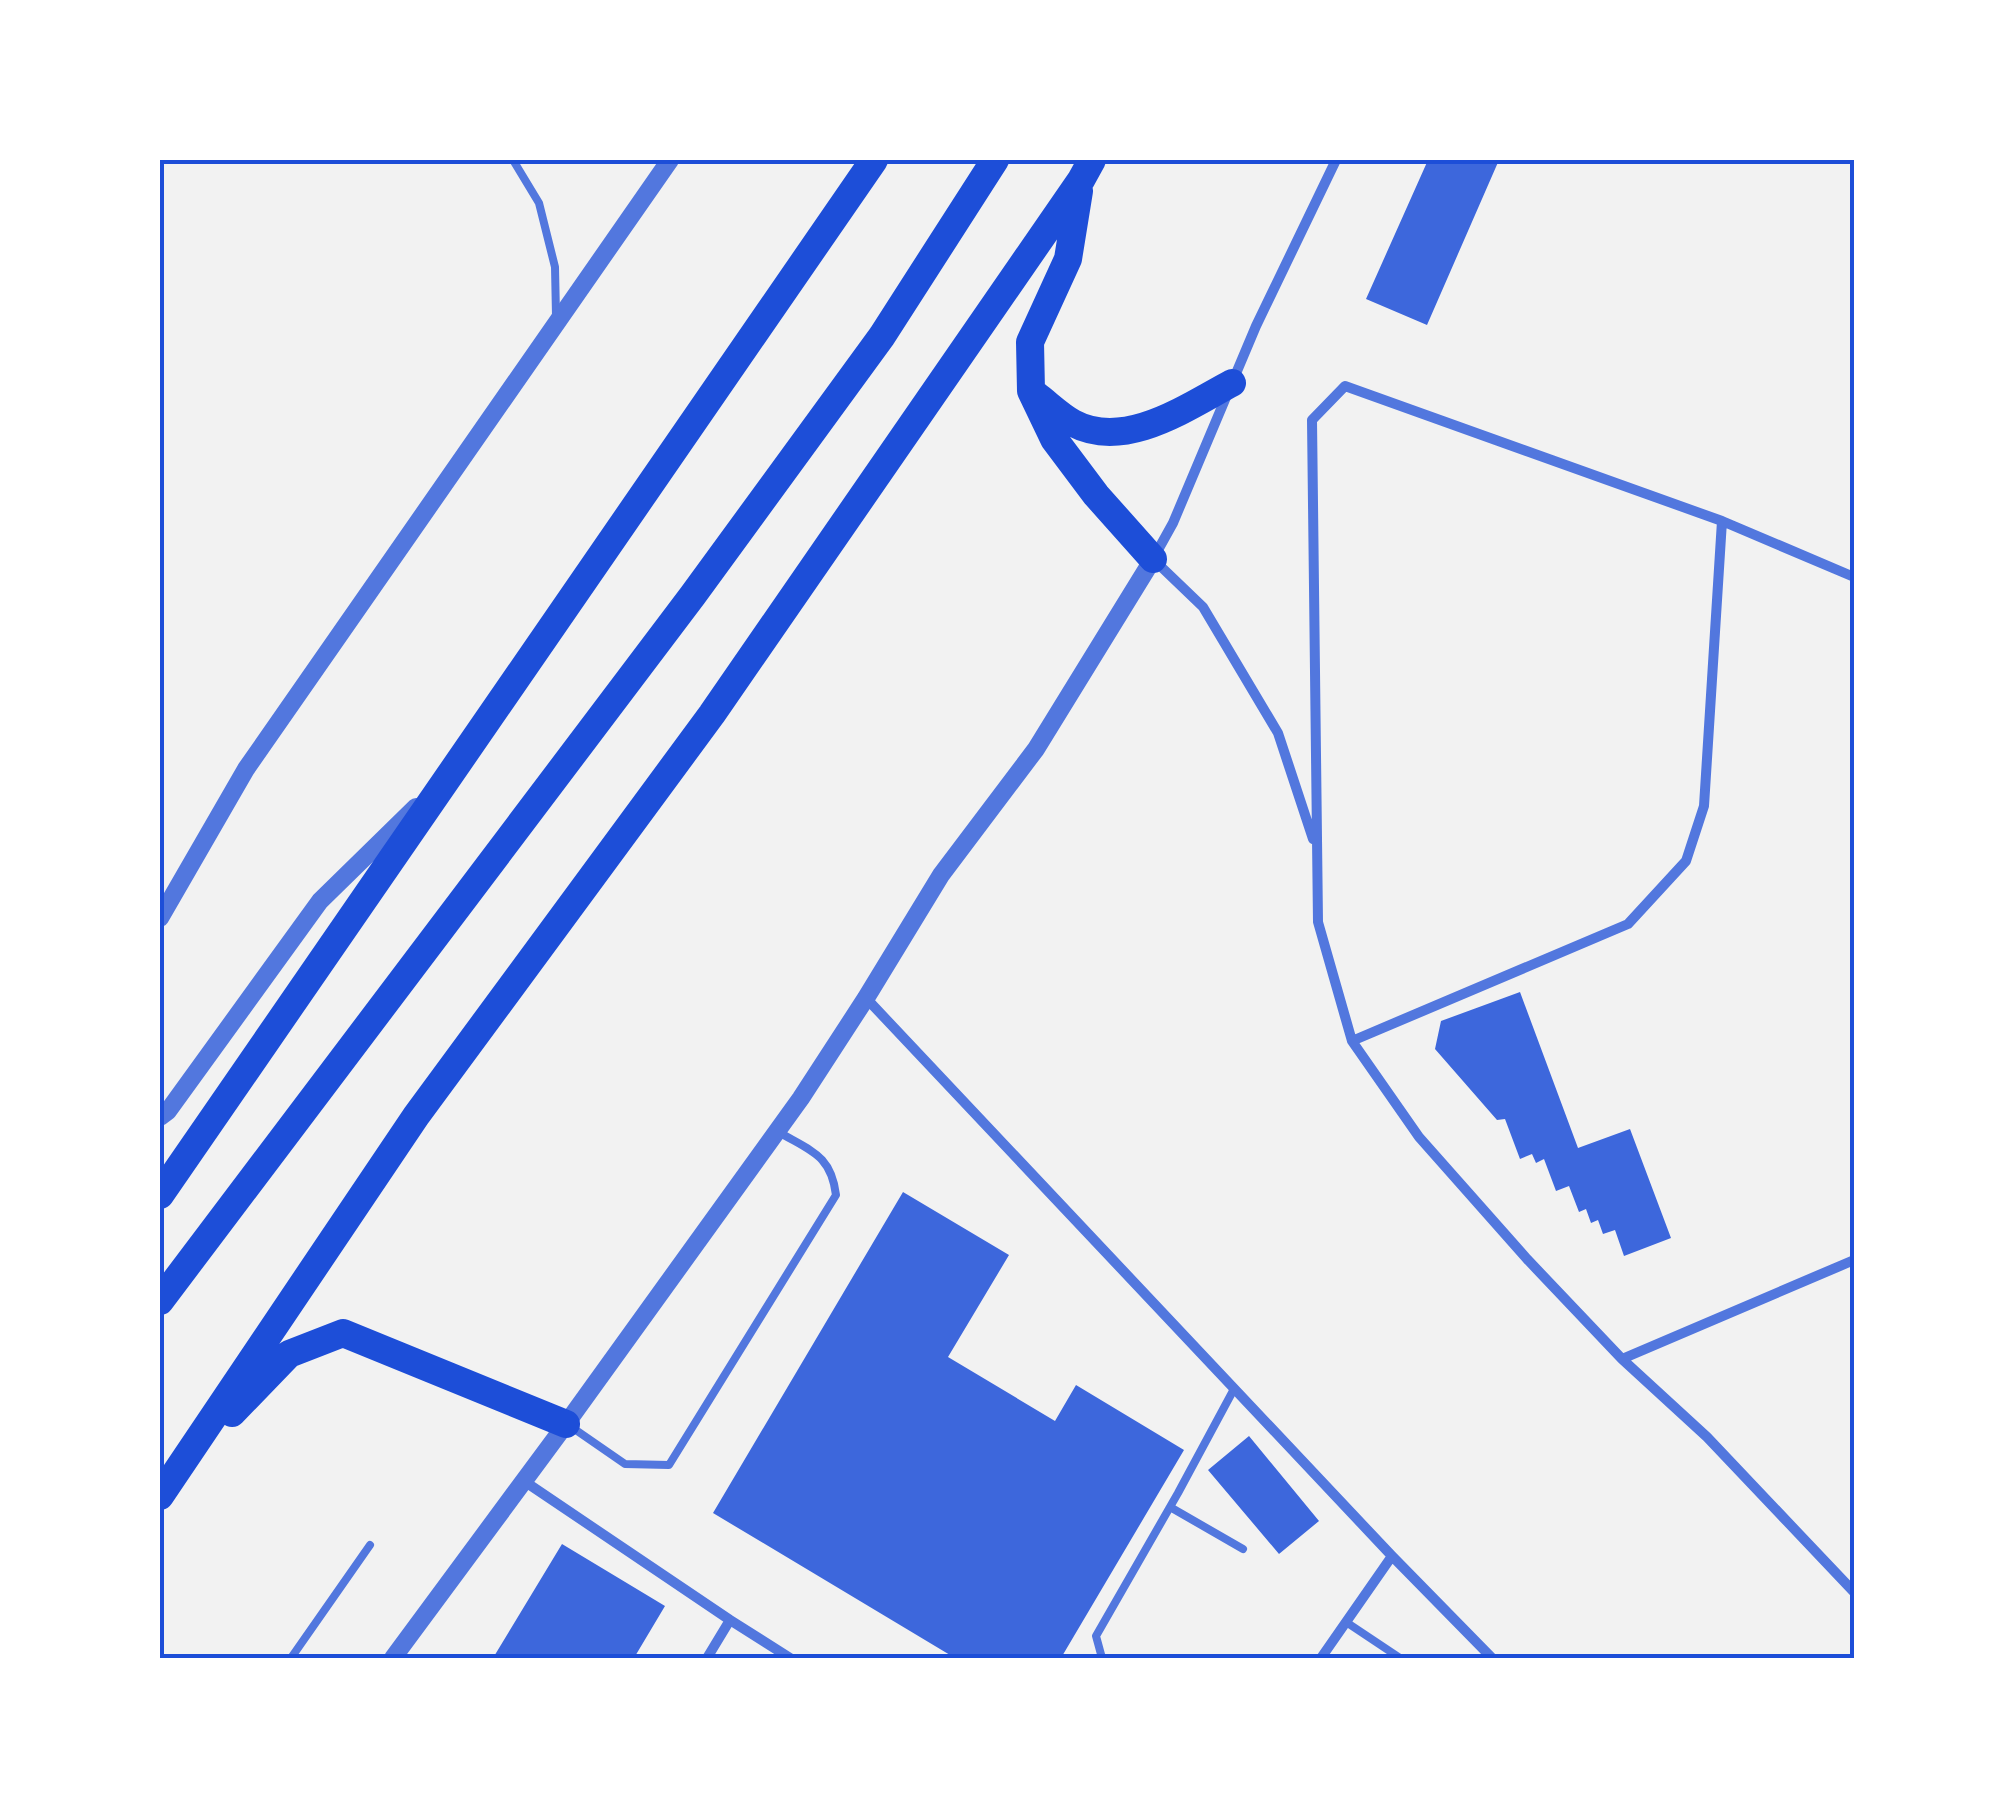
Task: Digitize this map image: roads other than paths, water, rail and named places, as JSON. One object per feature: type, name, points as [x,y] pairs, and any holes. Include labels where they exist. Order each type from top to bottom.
[{"type":"highway","points":[[160,1195],[874,160]]},
{"type":"highway","points":[[160,1301],[693,595],[882,336],[996,160]]},
{"type":"highway","points":[[1087,170],[1068,259],[1030,342],[1031,392],[1054,439],[1096,495],[1153,559]]},
{"type":"highway","points":[[160,1496],[416,1116],[712,714],[1087,170]]},
{"type":"highway","points":[[1031,392],[1074,424],[1102,433],[1144,427],[1232,383]]},
{"type":"highway","points":[[179,1468],[289,1354],[343,1333],[566,1424]]},
{"type":"street","points":[[160,918],[246,769],[670,160]]},
{"type":"street","points":[[393,1658],[777,1130],[866,998],[941,875],[1036,749],[1173,523],[1256,326],[1336,160]]},
{"type":"street","points":[[1854,577],[1722,520],[1345,386],[1312,420],[1318,922],[1352,1041],[1419,1136],[1527,1259],[1622,1358],[1707,1436],[1854,1592]]},
{"type":"street","points":[[1352,1041],[1628,924],[1686,862],[1704,806],[1722,520]]},
{"type":"street","points":[[1153,559],[1203,607],[1278,733],[1317,850]]},
{"type":"street","points":[[160,1116],[168,1111],[320,901],[452,772]]},
{"type":"street","points":[[866,998],[1492,1658]]},
{"type":"street","points":[[1622,1358],[1854,1260]]},
{"type":"street","points":[[524,1481],[790,1658]]},
{"type":"street","points":[[1321,1658],[1392,1556]]},
{"type":"street","points":[[707,1658],[730,1620]]},
{"type":"lane","points":[[513,160],[539,204],[555,267],[556,322]]},
{"type":"lane","points":[[566,1424],[625,1464],[669,1465],[836,1195],[833,1173],[821,1158],[777,1130]]},
{"type":"lane","points":[[1102,1658],[1096,1636],[1234,1389]]},
{"type":"lane","points":[[1170,1508],[1243,1549]]},
{"type":"lane","points":[[291,1658],[370,1545]]},
{"type":"lane","points":[[1346,1622],[1400,1658]]}]
